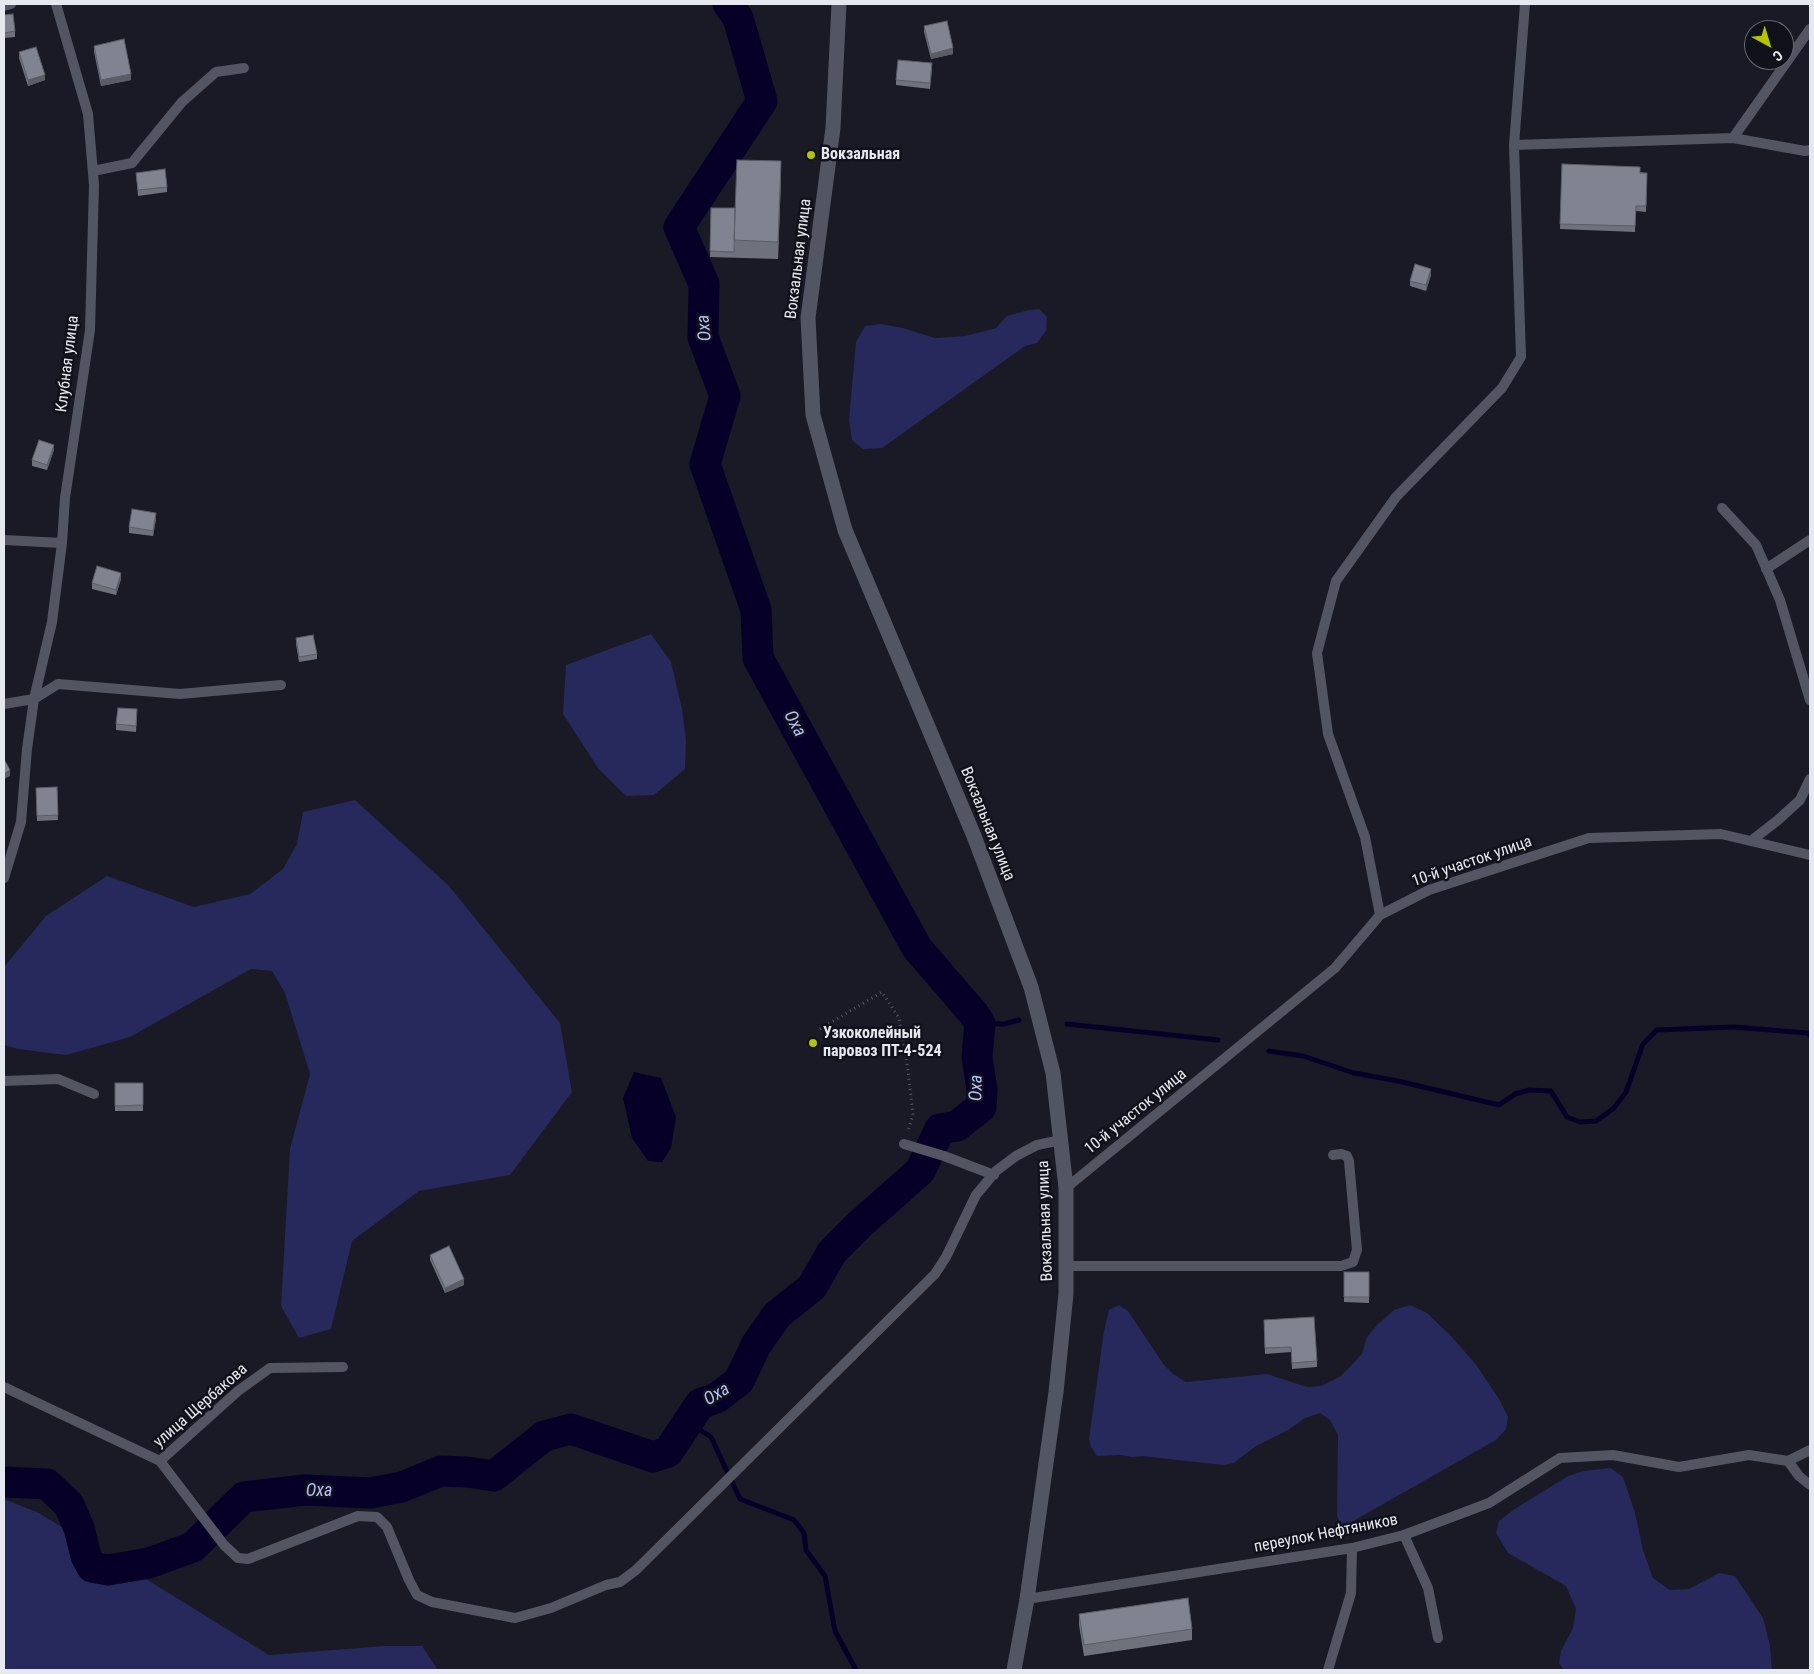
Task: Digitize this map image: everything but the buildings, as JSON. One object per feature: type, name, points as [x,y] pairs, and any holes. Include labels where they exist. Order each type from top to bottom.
[{"type":"street","name":"Вокзальная улица","points":[[839,4],[833,128],[808,318],[813,415],[846,530],[974,836],[1031,987],[1053,1073],[1061,1140],[1066,1188],[1066,1294],[1056,1392],[1027,1599],[1014,1670]]},
{"type":"lane","points":[[4,6],[11,4]]},
{"type":"lane","name":"Клубная улица","points":[[4,878],[21,822],[27,749],[34,699],[52,622],[62,543],[65,498],[90,330],[94,185],[88,114],[56,4]]},
{"type":"lane","points":[[1380,915],[1365,837],[1328,734],[1317,653],[1336,581],[1396,496],[1502,388],[1521,357],[1514,146],[1525,4]]},
{"type":"lane","points":[[1733,138],[1810,29]]},
{"type":"lane","points":[[93,171],[132,163],[182,102],[216,72],[244,68]]},
{"type":"lane","points":[[1514,146],[1733,138],[1805,151],[1810,150]]},
{"type":"lane","points":[[1722,508],[1756,545],[1780,600],[1810,700]]},
{"type":"lane","points":[[4,540],[62,543]]},
{"type":"lane","points":[[1766,568],[1810,540]]},
{"type":"lane","points":[[4,704],[34,699],[58,684],[180,694],[281,685]]},
{"type":"lane","points":[[1751,841],[1800,800],[1810,779]]},
{"type":"lane","name":"10-й участок улица","points":[[1066,1188],[1335,968],[1380,915],[1429,890],[1589,838],[1721,834],[1810,855]]},
{"type":"lane","points":[[4,1081],[58,1078],[94,1094]]},
{"type":"lane","points":[[160,1461],[203,1519],[224,1545],[238,1558],[248,1559],[358,1516],[377,1517],[388,1526],[417,1596],[432,1602],[515,1618],[551,1608],[606,1585],[620,1582],[636,1570],[935,1274],[946,1257],[976,1195],[994,1174],[1016,1156],[1037,1145],[1061,1140]]},
{"type":"lane","points":[[908,1145],[994,1174]]},
{"type":"lane","points":[[1066,1266],[1341,1266],[1352,1262],[1357,1250],[1349,1160],[1347,1156],[1341,1154],[1333,1155]]},
{"type":"lane","name":"улица Щербакова","points":[[4,1387],[160,1461],[238,1391],[270,1368],[343,1367]]},
{"type":"lane","points":[[1810,1450],[1788,1460],[1799,1476],[1810,1485]]},
{"type":"lane","name":"переулок Нефтяников","points":[[1027,1599],[1352,1548],[1404,1535],[1489,1503],[1560,1458],[1613,1455],[1679,1467],[1749,1455],[1788,1460]]},
{"type":"lane","points":[[1404,1535],[1428,1588],[1438,1638]]},
{"type":"lane","points":[[1328,1670],[1351,1593],[1352,1548]]},
{"type":"path","points":[[820,1029],[882,992],[899,1018],[908,1070],[913,1115],[908,1145]]},
{"type":"shaded area","points":[[1039,309],[1047,317],[1046,331],[1037,343],[1025,346],[882,448],[863,449],[852,440],[849,420],[856,342],[865,326],[881,324],[903,328],[935,338],[965,336],[996,328],[1007,316]]},
{"type":"shaded area","points":[[651,634],[671,662],[682,709],[686,740],[685,769],[654,795],[626,796],[598,768],[563,714],[566,665]]},
{"type":"shaded area","points":[[355,800],[449,886],[560,1023],[572,1092],[510,1175],[419,1191],[352,1241],[331,1329],[299,1338],[281,1306],[290,1149],[310,1074],[285,993],[272,971],[251,969],[130,1037],[66,1055],[18,1049],[4,1045],[4,967],[46,916],[107,876],[194,907],[250,894],[283,869],[297,844],[303,812]]},
{"type":"shaded area","points":[[634,1072],[661,1078],[676,1117],[671,1148],[662,1162],[648,1161],[632,1138],[623,1098]]},
{"type":"shaded area","points":[[1119,1305],[1128,1311],[1164,1365],[1173,1374],[1186,1382],[1267,1374],[1307,1387],[1321,1386],[1341,1376],[1362,1354],[1367,1337],[1377,1325],[1394,1310],[1410,1305],[1427,1313],[1452,1337],[1477,1366],[1499,1399],[1508,1417],[1506,1429],[1496,1440],[1348,1524],[1341,1525],[1337,1516],[1338,1435],[1330,1420],[1320,1413],[1305,1418],[1288,1430],[1256,1446],[1234,1463],[1223,1465],[1142,1456],[1097,1456],[1091,1447],[1089,1439],[1104,1331],[1109,1310]]},
{"type":"shaded area","points":[[1611,1468],[1623,1477],[1635,1513],[1643,1550],[1653,1578],[1670,1590],[1689,1589],[1719,1573],[1735,1576],[1763,1618],[1770,1646],[1772,1670],[1564,1670],[1559,1663],[1561,1651],[1573,1628],[1576,1609],[1566,1586],[1508,1553],[1496,1533],[1499,1521],[1513,1510],[1568,1476],[1584,1471]]},
{"type":"shaded area","points":[[4,1499],[39,1513],[269,1655],[385,1646],[422,1646],[438,1670],[4,1670]]},
{"type":"waterway","name":"Оха","points":[[4,1482],[47,1484],[69,1505],[79,1528],[86,1556],[92,1567],[108,1570],[149,1563],[193,1547],[244,1497],[305,1490],[370,1493],[402,1487],[441,1471],[494,1476],[544,1436],[571,1429],[653,1457],[668,1452],[700,1404],[718,1397],[739,1381],[756,1345],[777,1315],[812,1287],[832,1252],[860,1224],[920,1171],[940,1129],[957,1126],[981,1107],[982,1090],[977,1057],[980,1023],[917,948],[758,658],[756,610],[705,464],[725,396],[703,337],[704,284],[679,227],[762,101],[738,18],[728,4]]},
{"type":"waterway","points":[[980,1023],[1004,1024],[1019,1020]]},
{"type":"waterway","points":[[1067,1024],[1218,1040]]},
{"type":"waterway","points":[[1269,1051],[1303,1056],[1354,1073],[1398,1081],[1499,1105],[1515,1094],[1529,1090],[1551,1091],[1567,1117],[1580,1122],[1596,1121],[1614,1108],[1626,1092],[1643,1044],[1657,1030],[1734,1027],[1807,1033],[1810,1035]]},
{"type":"waterway","points":[[688,1422],[711,1437],[740,1499],[794,1520],[804,1533],[806,1550],[825,1576],[835,1631],[856,1670]]},
{"type":"place","name":"Вокзальная","points":[[811,155]]},
{"type":"place","name":"Узкоколейный паровоз ПТ-4-524","points":[[813,1043]]}]
